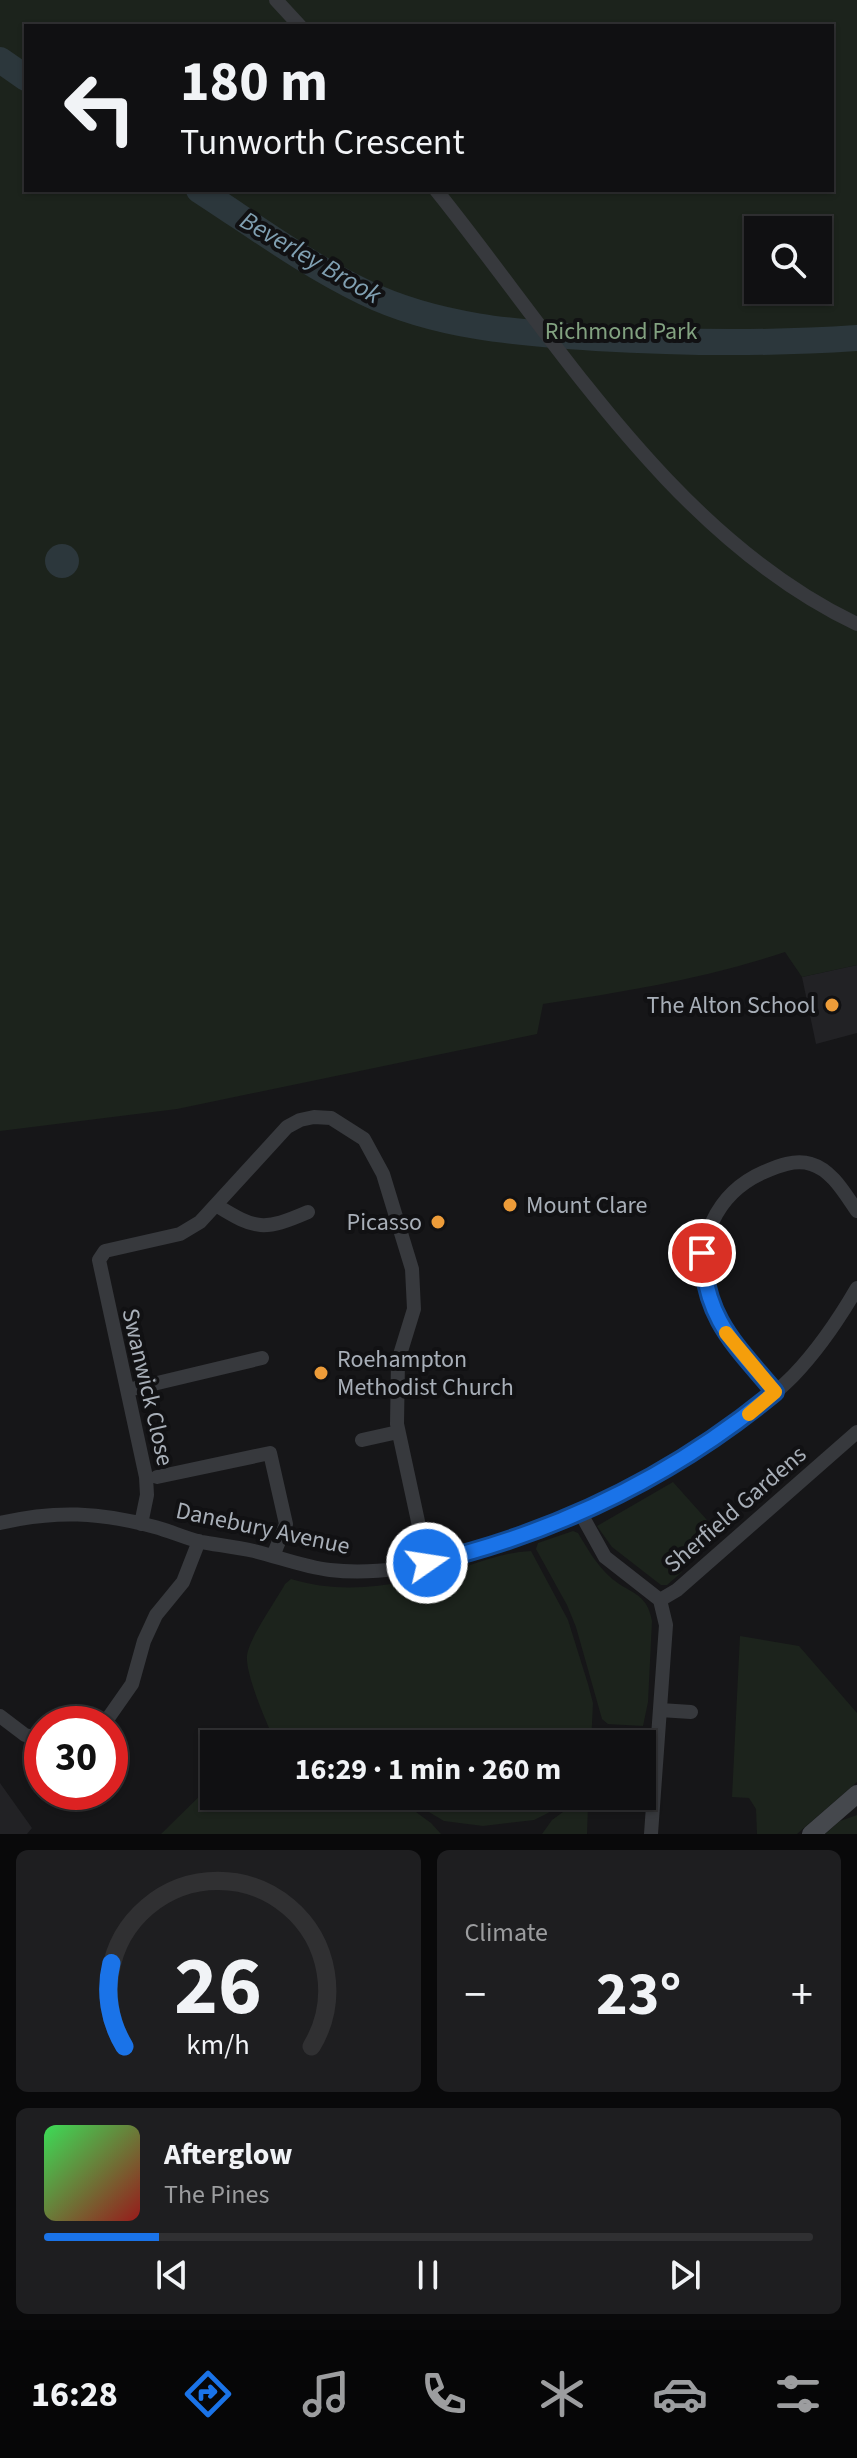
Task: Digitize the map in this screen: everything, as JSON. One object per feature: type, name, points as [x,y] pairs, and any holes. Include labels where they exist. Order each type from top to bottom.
[{"type":"street","points":[[276,0],[298,24]]},
{"type":"street","points":[[438,192],[566,360],[637,445],[716,529],[794,589],[857,624]]},
{"type":"street","points":[[308,1212],[287,1221],[257,1226],[216,1205],[287,1127],[314,1117],[331,1118],[364,1139],[383,1174],[412,1269],[414,1309],[398,1361],[398,1432],[427,1563]]},
{"type":"street","points":[[775,1392],[724,1330],[707,1294],[702,1253],[707,1233],[727,1197],[742,1183],[783,1163],[811,1164],[831,1176],[857,1211]]},
{"type":"street","name":"Swanwick Close","points":[[141,1524],[147,1495],[146,1477],[99,1260],[105,1251],[180,1234],[200,1222],[216,1205]]},
{"type":"street","name":"Danebury Avenue","points":[[0,1523],[49,1514],[76,1513],[141,1524],[199,1541],[329,1570],[387,1569],[427,1563],[502,1544],[637,1486],[741,1420],[795,1374],[857,1288]]},
{"type":"street","points":[[128,1390],[262,1358]]},
{"type":"street","points":[[362,1440],[398,1432]]},
{"type":"street","name":"Sherfield Gardens","points":[[580,1512],[605,1557],[660,1600],[677,1590],[857,1432]]},
{"type":"street","points":[[157,1477],[270,1453],[286,1524],[273,1556]]},
{"type":"street","points":[[117,1706],[132,1684],[144,1641],[156,1615],[183,1582],[199,1541]]},
{"type":"street","points":[[651,1834],[666,1625],[660,1600]]},
{"type":"street","points":[[660,1710],[691,1712]]},
{"type":"street","points":[[0,1716],[24,1734]]},
{"type":"street","points":[[811,1834],[857,1794]]},
{"type":"shaded area","points":[[62,544],[74,549],[79,561],[74,573],[62,578],[50,573],[45,561],[50,549]]},
{"type":"shaded area","name":"The Alton School","points":[[857,965],[857,1033],[816,1044],[802,977]]},
{"type":"shaded area","points":[[0,1783],[32,1828],[27,1834],[0,1834]]},
{"type":"green space","name":"Richmond Park","points":[[0,0],[857,0],[857,965],[802,977],[785,952],[696,977],[543,1004],[537,1034],[177,1109],[0,1131]]},
{"type":"green space","points":[[673,1482],[715,1529],[677,1563],[682,1572],[667,1585],[661,1585],[612,1547],[597,1526]]},
{"type":"green space","points":[[573,1531],[578,1533],[604,1571],[641,1598],[649,1611],[652,1621],[648,1702],[643,1726],[608,1724],[602,1719],[576,1627],[536,1549],[538,1543]]},
{"type":"green space","points":[[531,1551],[568,1620],[593,1703],[592,1730],[270,1730],[253,1687],[247,1656],[258,1630],[291,1579],[335,1587],[378,1586],[422,1578]]},
{"type":"green space","points":[[740,1636],[799,1646],[857,1713],[857,1782],[797,1834],[757,1834],[756,1809],[749,1798],[732,1797]]},
{"type":"green space","points":[[200,1796],[200,1810],[413,1810],[441,1834],[161,1834]]},
{"type":"green space","points":[[426,1810],[551,1810],[534,1820],[483,1826],[444,1821]]},
{"type":"green space","points":[[566,1810],[588,1810],[587,1834],[542,1834],[552,1820]]},
{"type":"green space","points":[[857,1815],[857,1834],[825,1834],[840,1821]]},
{"type":"waterway","name":"Beverley Brook","points":[[0,60],[24,77]]},
{"type":"waterway","name":"Beverley Brook","points":[[202,192],[342,281],[391,304],[448,321],[537,334],[628,340],[759,342],[857,338]]},
{"type":"slow traffic","points":[[726,1333],[775,1392],[749,1414]]},
{"type":"place","name":"The Alton School","points":[[832,1005]]},
{"type":"place","name":"Mount Clare","points":[[510,1205]]},
{"type":"place","name":"Picasso","points":[[438,1222]]},
{"type":"place","name":"Roehampton Methodist Church","points":[[321,1373]]},
{"type":"route","points":[[427,1563],[502,1544],[637,1486],[699,1449],[775,1392],[724,1330],[707,1294],[702,1253]]}]
